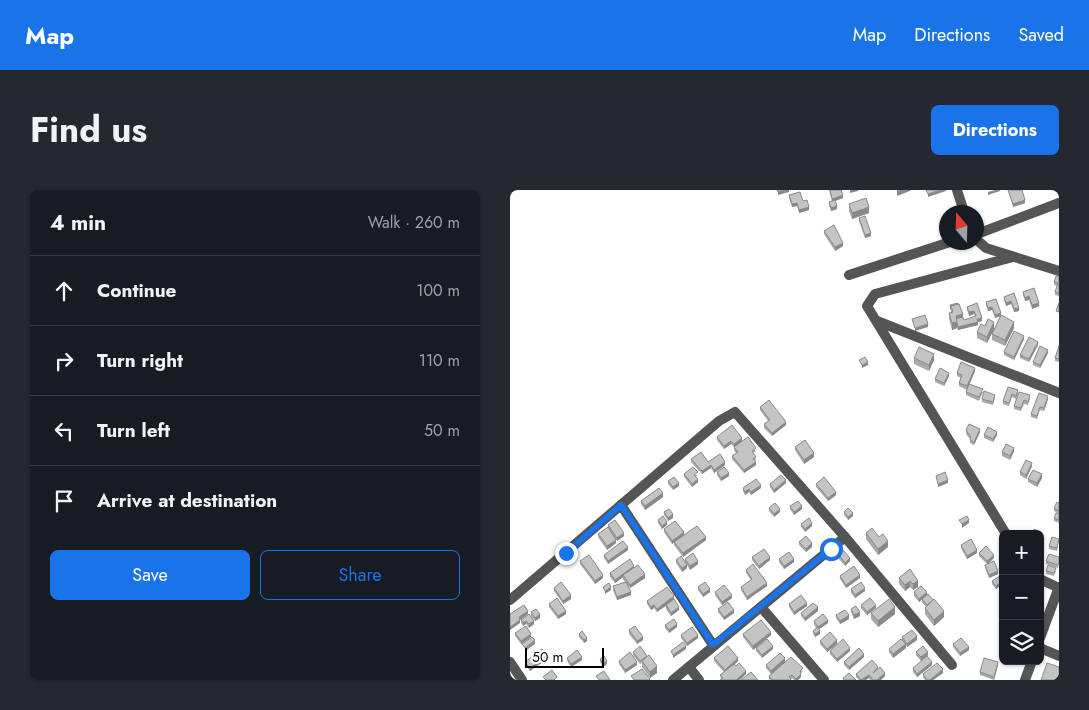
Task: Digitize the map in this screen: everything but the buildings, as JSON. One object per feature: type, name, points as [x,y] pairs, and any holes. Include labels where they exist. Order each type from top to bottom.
[{"type":"street","points":[[957,190],[962,205]]},
{"type":"street","points":[[984,231],[1059,203]]},
{"type":"street","points":[[849,274],[939,245]]},
{"type":"street","points":[[984,246],[1059,271]]},
{"type":"street","points":[[1003,530],[940,429],[867,306],[875,294],[1013,257]]},
{"type":"street","points":[[877,321],[1059,393]]},
{"type":"street","points":[[510,600],[719,421],[735,412],[845,537],[952,665]]},
{"type":"street","points":[[621,505],[713,645]]},
{"type":"street","points":[[673,680],[845,537]]},
{"type":"street","points":[[1044,581],[1059,588],[1044,627]]},
{"type":"street","points":[[761,607],[824,680]]},
{"type":"street","points":[[1044,650],[1059,656]]},
{"type":"street","points":[[510,662],[522,680]]},
{"type":"street","points":[[1025,680],[1031,665]]},
{"type":"street","points":[[689,667],[699,680]]},
{"type":"route","points":[[566,553],[621,505],[713,645],[831,549]]}]
